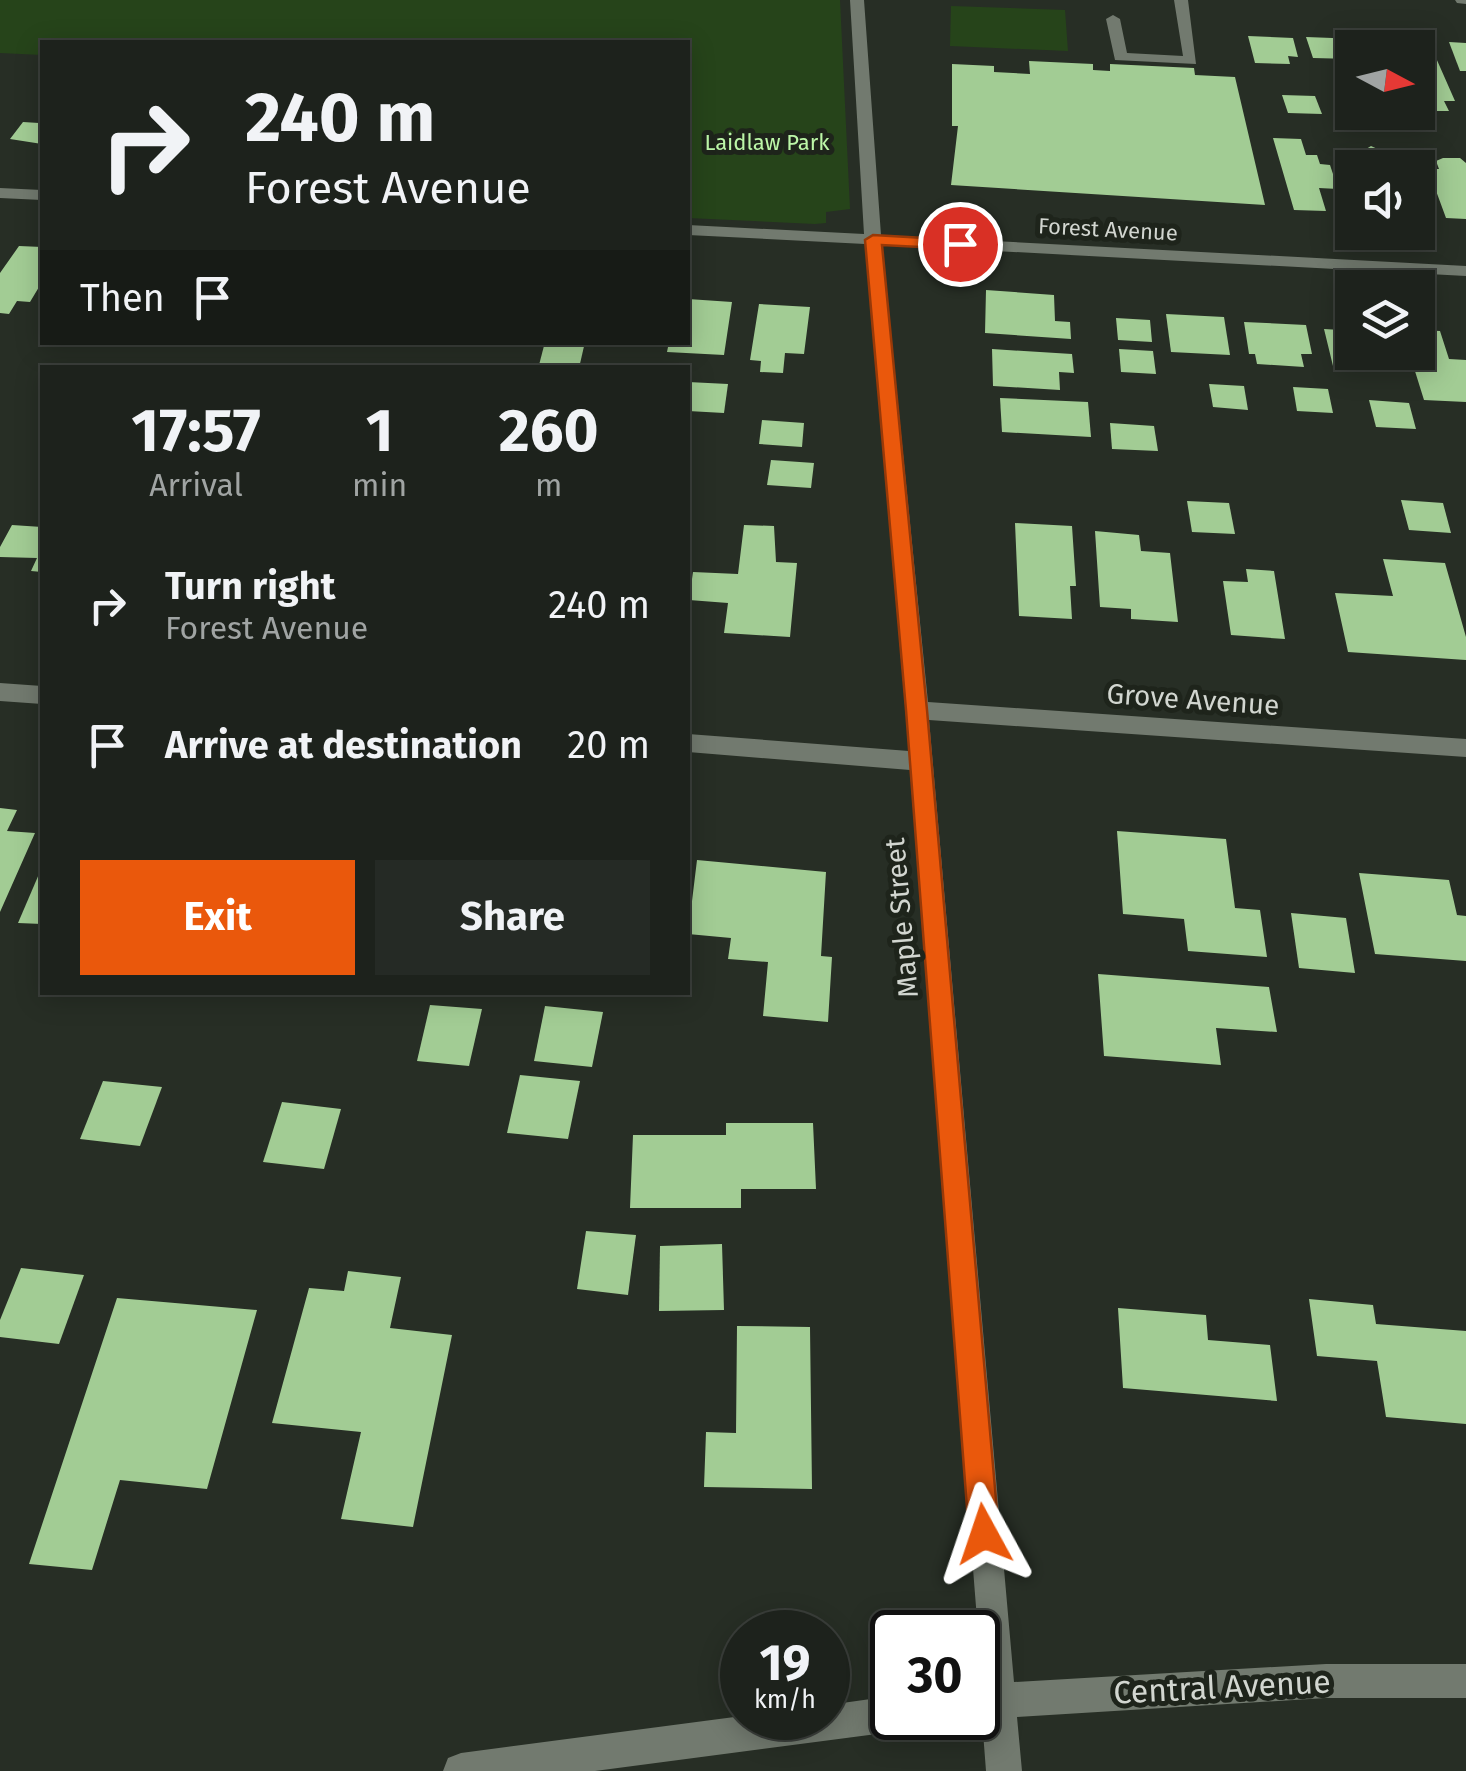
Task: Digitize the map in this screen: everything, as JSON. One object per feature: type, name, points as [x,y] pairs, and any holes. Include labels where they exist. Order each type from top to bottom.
[{"type":"street","name":"Maple Street","points":[[857,0],[873,240],[916,710],[981,1610]]},
{"type":"street","points":[[1113,20],[1120,57],[1191,61],[1181,0]]},
{"type":"street","points":[[0,193],[40,195]]},
{"type":"street","name":"Forest Avenue","points":[[690,230],[1466,271]]},
{"type":"street","points":[[0,692],[40,695]]},
{"type":"street","name":"Grove Avenue","points":[[916,710],[1466,748]]},
{"type":"street","points":[[690,744],[919,761]]},
{"type":"street","name":"Central Avenue","points":[[1000,1700],[1326,1681],[1466,1681]]},
{"type":"street","points":[[461,1771],[870,1717]]},
{"type":"street","name":"Maple Street","points":[[997,1740],[1004,1771]]},
{"type":"green space","name":"Laidlaw Park","points":[[0,0],[840,0],[850,209],[826,212],[826,223],[815,224],[690,218],[690,40],[40,40],[40,55],[0,53]]},
{"type":"green space","points":[[951,6],[1065,10],[1068,51],[950,46]]},
{"type":"building","points":[[1248,36],[1293,38],[1298,57],[1288,56],[1290,64],[1255,63]]},
{"type":"building","points":[[1306,37],[1335,38],[1335,59],[1313,58]]},
{"type":"building","points":[[1449,42],[1466,43],[1466,71],[1460,71]]},
{"type":"building","points":[[1435,56],[1455,101],[1444,101],[1449,111],[1435,111]]},
{"type":"building","points":[[1029,61],[1093,64],[1093,70],[1110,71],[1110,64],[1194,68],[1195,75],[1235,77],[1265,205],[951,185],[958,126],[952,126],[952,64],[994,66],[994,72],[1030,74]]},
{"type":"building","points":[[1282,95],[1315,96],[1322,114],[1288,113]]},
{"type":"building","points":[[23,122],[39,123],[40,144],[10,139]]},
{"type":"building","points":[[1273,138],[1301,139],[1306,155],[1317,155],[1320,164],[1330,165],[1335,180],[1335,189],[1319,188],[1326,211],[1294,210]]},
{"type":"building","points":[[1460,158],[1466,163],[1466,219],[1446,218],[1435,188],[1435,169],[1439,169],[1436,161]]},
{"type":"building","points":[[19,246],[40,247],[40,285],[30,302],[17,301],[9,314],[0,313],[0,273]]},
{"type":"building","points":[[986,290],[1054,295],[1055,321],[1070,322],[1071,339],[985,333]]},
{"type":"building","points":[[690,299],[732,302],[724,355],[667,352],[668,345],[690,345]]},
{"type":"building","points":[[759,304],[810,307],[804,354],[785,353],[783,373],[760,372],[761,361],[750,360]]},
{"type":"building","points":[[1166,314],[1224,317],[1230,355],[1171,352]]},
{"type":"building","points":[[1116,318],[1150,320],[1152,342],[1118,340]]},
{"type":"building","points":[[1244,322],[1306,325],[1312,354],[1301,354],[1304,367],[1257,364],[1255,354],[1249,354]]},
{"type":"building","points":[[1324,329],[1335,330],[1335,366],[1333,366]]},
{"type":"building","points":[[1435,331],[1440,331],[1449,359],[1466,360],[1466,402],[1424,400],[1415,370],[1435,370]]},
{"type":"building","points":[[544,345],[584,345],[580,365],[539,365]]},
{"type":"building","points":[[992,349],[1072,354],[1074,373],[1059,372],[1060,390],[993,386]]},
{"type":"building","points":[[1119,349],[1153,351],[1156,374],[1121,372]]},
{"type":"building","points":[[690,382],[728,384],[724,413],[690,411]]},
{"type":"building","points":[[1209,384],[1244,386],[1248,410],[1213,407]]},
{"type":"building","points":[[1293,387],[1328,389],[1333,413],[1297,411]]},
{"type":"building","points":[[1000,398],[1088,402],[1091,437],[1002,432]]},
{"type":"building","points":[[1369,400],[1409,403],[1416,429],[1376,427]]},
{"type":"building","points":[[762,420],[804,423],[802,447],[759,444]]},
{"type":"building","points":[[1110,423],[1154,426],[1158,451],[1112,449]]},
{"type":"building","points":[[771,460],[814,463],[811,488],[767,485]]},
{"type":"building","points":[[1401,500],[1443,503],[1451,533],[1409,530]]},
{"type":"building","points":[[1187,501],[1229,503],[1235,534],[1192,532]]},
{"type":"building","points":[[1015,523],[1072,526],[1076,586],[1070,586],[1072,619],[1019,616]]},
{"type":"building","points":[[12,525],[40,527],[40,572],[31,571],[37,558],[0,557],[0,547]]},
{"type":"building","points":[[744,525],[774,526],[776,562],[797,563],[790,637],[724,633],[728,603],[690,600],[693,572],[738,574]]},
{"type":"building","points":[[1095,531],[1139,535],[1141,551],[1170,553],[1178,622],[1131,619],[1131,609],[1100,607]]},
{"type":"building","points":[[1383,559],[1445,563],[1466,637],[1466,660],[1348,652],[1335,593],[1393,596]]},
{"type":"building","points":[[1246,569],[1274,571],[1285,639],[1231,635],[1223,581],[1248,582]]},
{"type":"building","points":[[0,808],[17,810],[7,831],[35,833],[0,912]]},
{"type":"building","points":[[1117,831],[1226,839],[1235,908],[1260,910],[1267,957],[1188,951],[1184,919],[1123,914]]},
{"type":"building","points":[[697,860],[826,872],[821,956],[832,957],[828,1022],[763,1016],[768,962],[728,959],[731,938],[690,934]]},
{"type":"building","points":[[40,872],[40,924],[18,923]]},
{"type":"building","points":[[1359,873],[1449,880],[1457,915],[1466,916],[1466,961],[1375,954]]},
{"type":"building","points":[[1291,913],[1346,918],[1355,973],[1299,968]]},
{"type":"building","points":[[1098,974],[1269,987],[1277,1032],[1216,1028],[1221,1065],[1104,1056]]},
{"type":"building","points":[[430,1005],[482,1009],[469,1066],[417,1061]]},
{"type":"building","points":[[545,1006],[603,1012],[592,1067],[534,1061]]},
{"type":"building","points":[[520,1075],[580,1081],[568,1139],[507,1133]]},
{"type":"building","points":[[103,1081],[162,1087],[140,1146],[80,1139]]},
{"type":"building","points":[[282,1102],[341,1109],[324,1169],[263,1162]]},
{"type":"building","points":[[726,1123],[813,1123],[816,1189],[741,1189],[741,1208],[630,1208],[633,1135],[726,1135]]},
{"type":"building","points":[[586,1231],[636,1235],[628,1295],[577,1289]]},
{"type":"building","points":[[722,1244],[724,1310],[659,1311],[660,1246]]},
{"type":"building","points":[[21,1268],[84,1275],[59,1344],[0,1337],[0,1320]]},
{"type":"building","points":[[348,1271],[401,1277],[390,1328],[452,1335],[413,1527],[341,1519],[361,1432],[272,1423],[309,1288],[344,1291]]},
{"type":"building","points":[[117,1298],[257,1310],[207,1489],[120,1480],[92,1570],[29,1564]]},
{"type":"building","points":[[1309,1299],[1373,1305],[1376,1324],[1466,1331],[1466,1424],[1386,1417],[1377,1361],[1317,1356]]},
{"type":"building","points":[[1118,1308],[1206,1315],[1208,1340],[1270,1345],[1277,1401],[1123,1388]]},
{"type":"building","points":[[737,1326],[810,1327],[812,1489],[704,1487],[706,1432],[736,1433]]},
{"type":"route","points":[[960,244],[873,240],[984,1534]]}]
